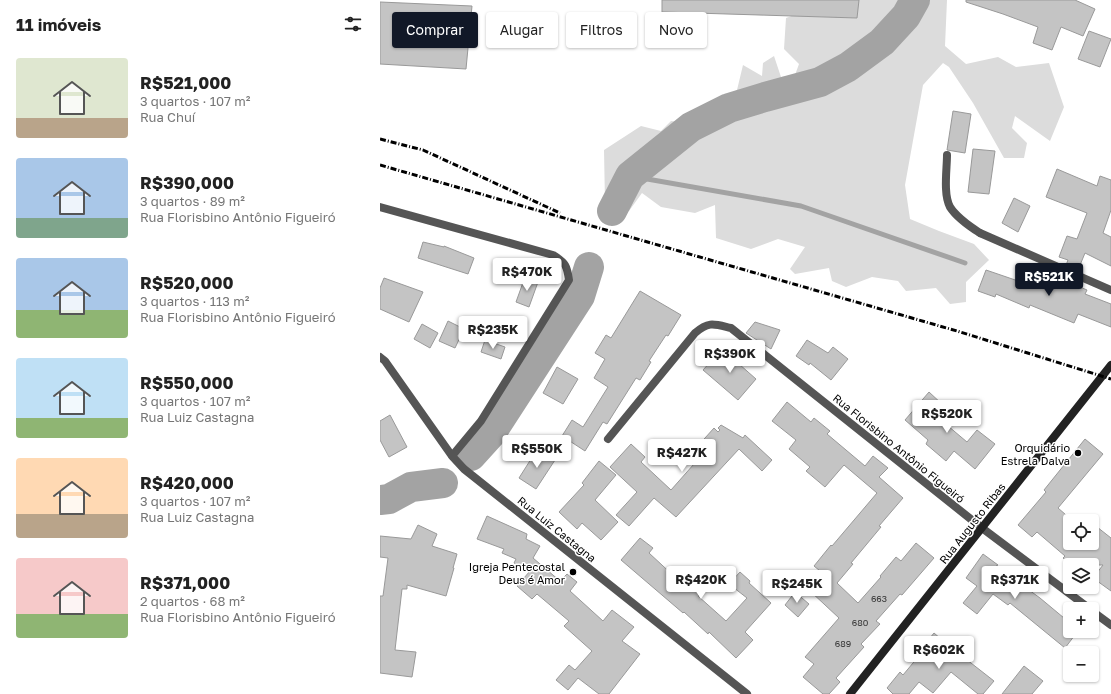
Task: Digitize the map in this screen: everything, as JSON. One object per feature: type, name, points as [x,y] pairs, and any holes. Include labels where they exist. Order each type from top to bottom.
[{"type":"street","points":[[947,154],[946,197],[950,207],[961,219],[980,233],[1111,290]]},
{"type":"street","points":[[380,207],[553,255],[561,260],[567,267],[569,280],[480,421],[452,456]]},
{"type":"street","name":"Rua Florisbino Antônio Figueiró","points":[[608,439],[694,333],[703,326],[713,324],[731,328],[982,528],[1081,602]]},
{"type":"street","name":"Rua Luiz Castagna","points":[[382,362],[452,456],[464,469],[747,694]]},
{"type":"street","name":"Rua Augusto Ribas","points":[[850,694],[1111,365]]},
{"type":"street","points":[[1099,616],[1111,625]]},
{"type":"shaded area","points":[[807,0],[947,0],[945,46],[966,64],[998,57],[1016,67],[1049,63],[1064,107],[1050,141],[1015,116],[1012,128],[1027,143],[1024,158],[1004,158],[973,103],[949,67],[943,63],[923,85],[905,185],[910,219],[974,244],[989,260],[966,282],[966,302],[950,304],[936,288],[906,291],[898,281],[872,277],[846,287],[832,281],[829,268],[795,274],[790,269],[805,247],[778,239],[751,249],[716,238],[715,205],[695,213],[661,207],[642,193],[629,211],[616,212],[605,203],[604,150],[641,126],[661,131],[671,121],[696,124],[699,112],[737,90],[743,65],[762,76],[763,63],[774,56],[781,77],[795,75],[799,64],[784,49],[786,18],[817,7]]},
{"type":"building","points":[[662,0],[859,0],[857,18],[707,13],[707,12],[662,12]]},
{"type":"building","points":[[966,0],[1075,0],[1095,9],[1083,36],[1061,27],[1052,50],[1033,43],[1038,27],[966,2]]},
{"type":"building","points":[[380,2],[472,6],[471,12],[392,12],[392,48],[468,48],[466,69],[380,64]]},
{"type":"building","points":[[1089,31],[1111,39],[1100,67],[1078,59]]},
{"type":"building","points":[[953,111],[971,114],[965,153],[947,150]]},
{"type":"building","points":[[973,149],[995,151],[989,194],[968,192]]},
{"type":"building","points":[[1057,169],[1097,186],[1100,176],[1111,180],[1111,210],[1103,233],[1111,237],[1111,266],[1085,253],[1078,270],[1066,265],[1068,260],[1059,257],[1067,236],[1077,239],[1087,213],[1046,197]]},
{"type":"building","points":[[1014,198],[1030,206],[1018,232],[1002,223]]},
{"type":"building","points":[[423,242],[444,246],[474,258],[468,274],[418,258]]},
{"type":"building","points":[[986,270],[1024,283],[1027,275],[1057,288],[1062,275],[1075,280],[1073,284],[1087,290],[1085,294],[1111,304],[1111,327],[1078,314],[1074,323],[1030,305],[1029,308],[996,294],[995,297],[978,291]]},
{"type":"building","points":[[525,277],[538,282],[529,307],[516,302]]},
{"type":"building","points":[[384,278],[423,292],[409,322],[380,309],[380,288]]},
{"type":"building","points":[[640,291],[681,315],[668,336],[666,335],[649,361],[651,362],[640,380],[636,378],[607,424],[603,422],[585,451],[562,436],[572,420],[583,427],[608,387],[594,378],[605,359],[595,353],[606,335],[611,338]]},
{"type":"building","points":[[448,321],[464,329],[455,348],[439,341]]},
{"type":"building","points":[[755,322],[780,330],[771,349],[746,333]]},
{"type":"building","points":[[422,324],[438,333],[430,348],[414,339]]},
{"type":"building","points":[[485,340],[505,347],[501,359],[481,352]]},
{"type":"building","points":[[807,340],[828,353],[833,347],[848,359],[831,380],[810,363],[809,365],[796,356]]},
{"type":"building","points":[[722,349],[756,379],[738,400],[703,370]]},
{"type":"building","points":[[557,367],[578,379],[563,404],[543,393]]},
{"type":"building","points":[[929,392],[943,405],[935,415],[967,442],[977,430],[995,444],[975,469],[954,451],[946,461],[926,444],[928,440],[905,420]]},
{"type":"building","points":[[787,402],[811,422],[814,418],[830,431],[827,434],[865,466],[873,456],[888,468],[879,477],[903,498],[879,526],[881,527],[851,563],[853,564],[837,583],[858,603],[896,557],[901,561],[916,543],[934,558],[902,595],[900,594],[876,621],[880,624],[861,644],[864,647],[836,678],[840,682],[829,694],[823,694],[803,677],[814,664],[805,657],[839,618],[810,591],[825,575],[814,566],[877,493],[844,465],[825,487],[806,471],[810,467],[789,449],[796,440],[772,421]]},
{"type":"building","points":[[390,415],[407,447],[389,457],[380,440],[380,421]]},
{"type":"building","points":[[721,425],[743,438],[745,435],[772,460],[762,471],[739,449],[676,517],[654,498],[629,526],[616,515],[637,492],[610,467],[631,444],[645,457],[641,462],[671,490],[694,464],[687,458],[714,428],[718,432],[720,430],[718,428]]},
{"type":"building","points":[[1085,439],[1103,454],[1058,508],[1065,514],[1063,514],[1063,550],[1099,550],[1099,529],[1111,538],[1111,591],[1099,582],[1099,570],[1103,565],[1099,565],[1099,558],[1063,558],[1065,556],[1037,532],[1032,537],[1018,525],[1046,492],[1044,490]]},
{"type":"building","points":[[538,448],[555,460],[536,489],[519,478]]},
{"type":"building","points":[[599,461],[616,475],[595,500],[618,522],[601,540],[582,523],[577,529],[559,512],[584,485],[582,483]]},
{"type":"building","points":[[487,516],[527,534],[526,539],[540,546],[533,558],[560,581],[567,574],[577,582],[570,591],[603,621],[612,610],[634,627],[622,641],[640,654],[609,694],[599,694],[578,678],[568,690],[556,680],[569,665],[575,670],[592,651],[564,626],[569,621],[537,594],[532,599],[517,586],[530,571],[514,563],[516,559],[502,553],[504,549],[477,539]]},
{"type":"building","points":[[418,525],[437,534],[432,546],[457,554],[454,568],[446,596],[407,585],[407,589],[402,589],[395,650],[416,652],[412,677],[380,673],[380,596],[383,596],[388,558],[380,557],[380,536],[411,539]]},
{"type":"building","points":[[640,538],[653,548],[649,553],[676,578],[680,574],[701,593],[698,596],[726,621],[747,598],[729,584],[740,572],[750,581],[749,583],[771,603],[745,632],[753,640],[736,658],[709,632],[708,634],[684,612],[683,613],[621,560]]},
{"type":"building","points":[[983,554],[998,565],[996,566],[1040,598],[1063,617],[1063,638],[1073,638],[1067,646],[1063,646],[1010,603],[1008,605],[993,594],[977,614],[963,603],[977,586],[966,578]]},
{"type":"building","points":[[795,592],[809,604],[798,617],[785,605]]},
{"type":"building","points":[[934,633],[994,681],[983,694],[978,694],[951,672],[933,693],[919,682],[909,694],[893,694],[887,688],[900,672],[903,675],[923,651],[921,649]]},
{"type":"building","points":[[1024,666],[1043,681],[1032,694],[1002,694]]},
{"type":"waterway","points":[[612,211],[630,176],[691,127],[729,108],[820,82],[848,67],[882,42],[906,16],[915,0]]},
{"type":"waterway","points":[[630,176],[801,206],[965,263]]},
{"type":"waterway","points":[[471,456],[490,435],[580,296],[589,267]]},
{"type":"waterway","points":[[380,500],[389,499],[411,487],[443,483]]},
{"type":"railway","points":[[380,139],[423,150],[560,213]]},
{"type":"railway","points":[[380,165],[957,331],[1111,379]]},
{"type":"place","name":"Orquidário Estrela Dalva","points":[[1078,453]]},
{"type":"place","name":"Igreja Pentecostal Deus é Amor","points":[[573,572]]}]
